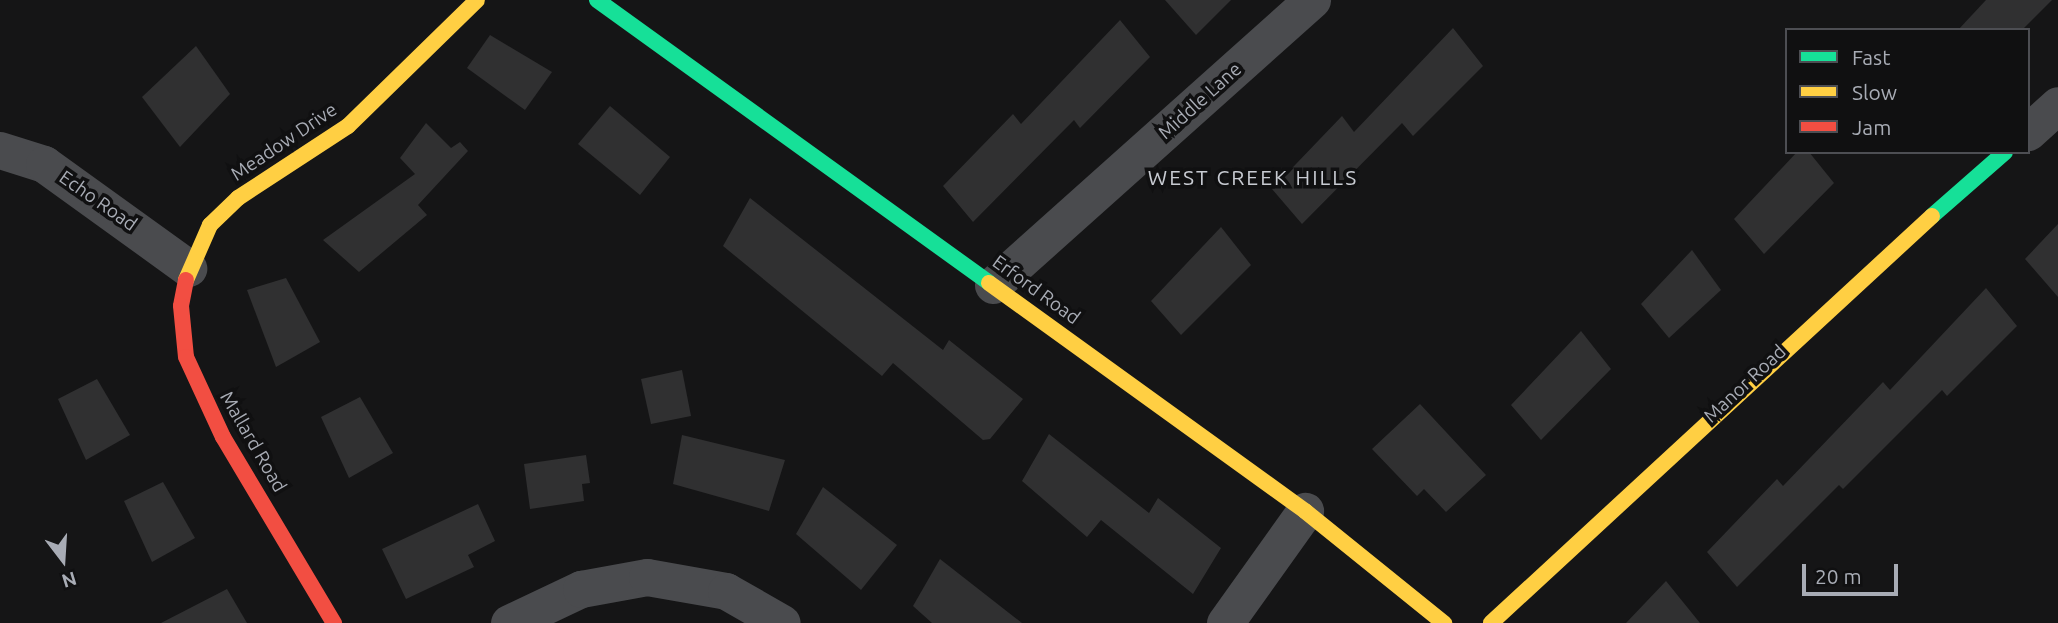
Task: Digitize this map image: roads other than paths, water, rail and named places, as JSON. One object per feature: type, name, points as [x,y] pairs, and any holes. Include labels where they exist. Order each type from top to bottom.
[{"type":"street","name":"Meadow Drive","points":[[188,268],[210,225],[238,198],[348,126],[477,0]]},
{"type":"street","name":"Erford Road","points":[[597,0],[1305,511],[1444,623]]},
{"type":"street","name":"Middle Lane","points":[[993,285],[1312,0]]},
{"type":"street","points":[[2030,130],[2058,105]]},
{"type":"street","name":"Echo Road","points":[[0,150],[44,164],[188,268]]},
{"type":"street","name":"Manor Road","points":[[1491,623],[1807,326],[2003,154]]},
{"type":"street","name":"Mallard Road","points":[[188,268],[182,337],[196,381],[334,623]]},
{"type":"street","points":[[1225,623],[1305,511]]},
{"type":"street","points":[[509,623],[581,589],[648,577],[726,591],[782,623]]},
{"type":"district","name":"WEST CREEK HILLS","points":[[1253,177]]}]
